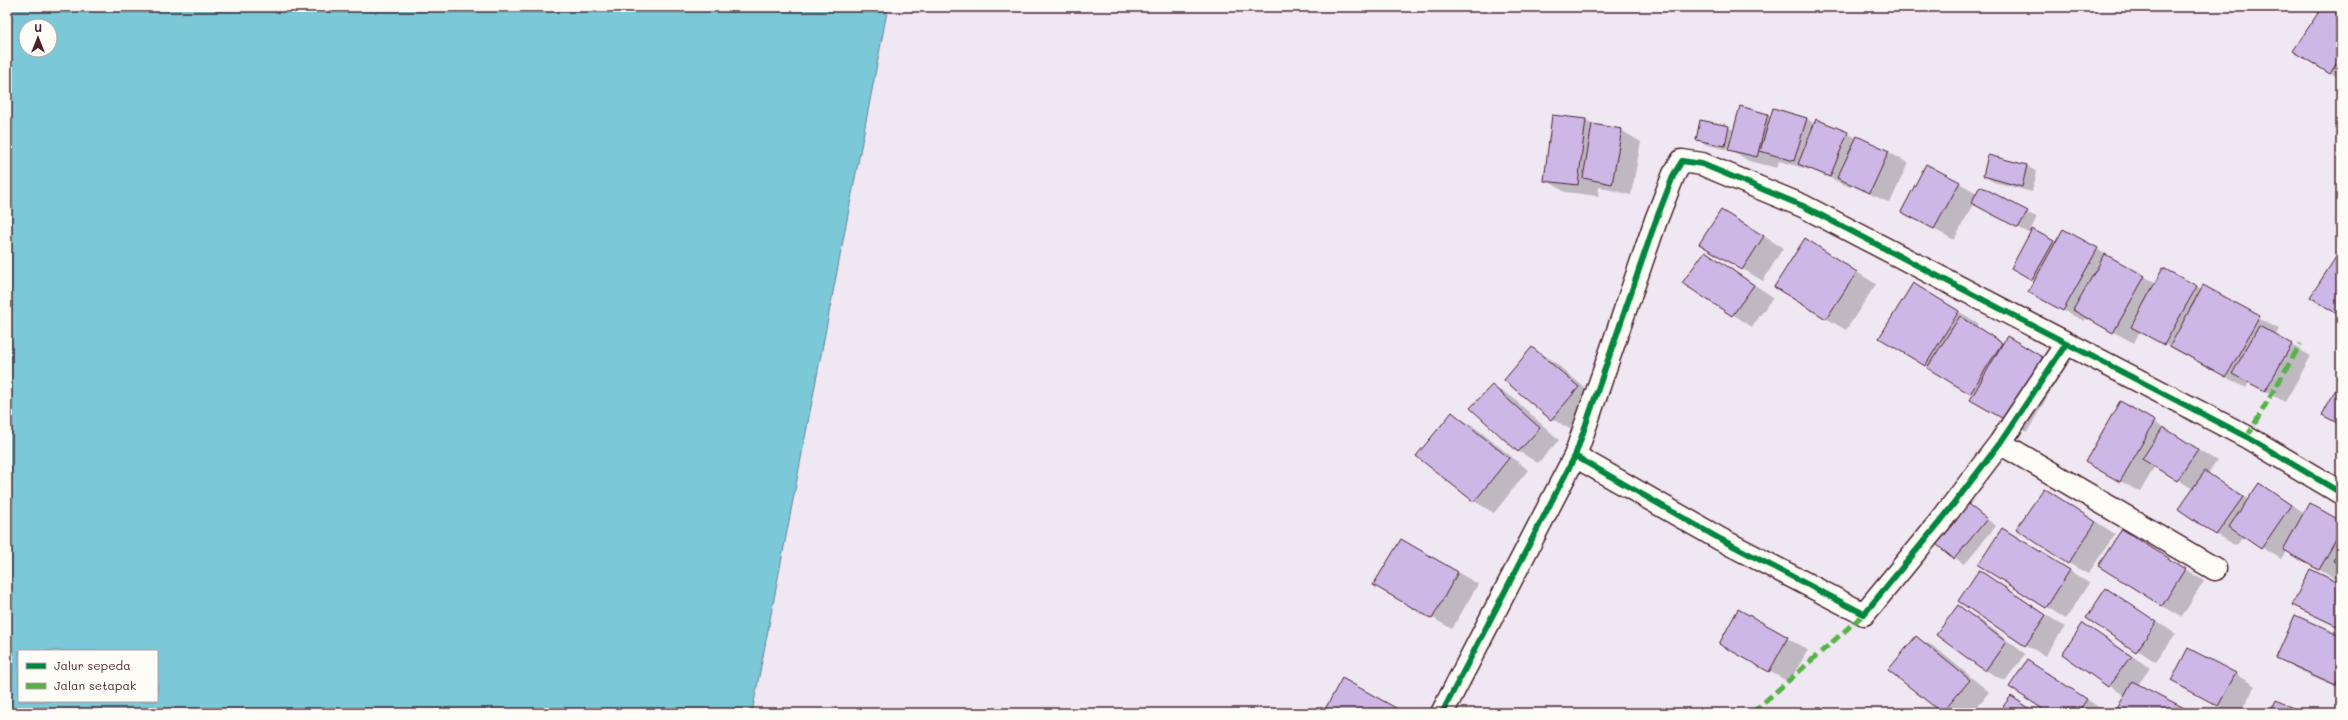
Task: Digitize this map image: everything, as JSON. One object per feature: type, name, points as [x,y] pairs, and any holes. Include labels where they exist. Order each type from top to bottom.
[{"type":"street","points":[[1442,713],[1575,456],[1656,220],[1674,174],[1682,161],[1702,164],[1803,206],[2247,437],[2341,493]]},
{"type":"street","points":[[1575,456],[1720,539],[1864,614],[1943,518],[2000,443],[2066,344]]},
{"type":"street","points":[[2000,443],[2215,569]]},
{"type":"water","points":[[7,7],[888,7],[752,713],[7,713]]},
{"type":"building","points":[[2322,7],[2341,7],[2341,56],[2330,74],[2293,51]]},
{"type":"building","points":[[2341,64],[2341,74],[2336,72]]},
{"type":"building","points":[[1740,106],[1768,114],[1757,157],[1728,150]]},
{"type":"building","points":[[1773,108],[1807,118],[1794,161],[1760,151]]},
{"type":"building","points":[[1552,115],[1586,119],[1578,185],[1544,181]]},
{"type":"building","points":[[1816,119],[1848,132],[1830,177],[1798,164]]},
{"type":"building","points":[[1700,120],[1729,126],[1725,146],[1696,140]]},
{"type":"building","points":[[1592,124],[1622,129],[1612,184],[1583,178]]},
{"type":"building","points":[[1857,136],[1889,151],[1870,193],[1837,178]]},
{"type":"building","points":[[1988,155],[2027,165],[2022,187],[1983,176]]},
{"type":"building","points":[[1926,164],[1960,182],[1934,229],[1901,212]]},
{"type":"building","points":[[1980,186],[2028,211],[2018,228],[1971,203]]},
{"type":"building","points":[[1721,210],[1764,236],[1742,270],[1699,244]]},
{"type":"building","points":[[2032,229],[2054,241],[2032,280],[2011,268]]},
{"type":"building","points":[[2063,229],[2098,248],[2063,311],[2028,292]]},
{"type":"building","points":[[1805,238],[1857,272],[1826,319],[1774,287]]},
{"type":"building","points":[[1705,251],[1754,285],[1732,316],[1682,283]]},
{"type":"building","points":[[2105,254],[2145,276],[2113,333],[2073,310]]},
{"type":"building","points":[[2336,257],[2341,260],[2341,308],[2337,314],[2310,297]]},
{"type":"building","points":[[2163,268],[2197,286],[2164,345],[2131,327]]},
{"type":"building","points":[[1913,283],[1959,311],[1925,366],[1879,338]]},
{"type":"building","points":[[2203,285],[2260,316],[2226,377],[2170,346]]},
{"type":"building","points":[[1960,316],[2002,343],[1970,394],[1927,368]]},
{"type":"building","points":[[2259,326],[2292,344],[2265,391],[2232,374]]},
{"type":"building","points":[[2007,336],[2044,358],[2007,421],[1970,400]]},
{"type":"building","points":[[1532,347],[1579,387],[1551,420],[1504,380]]},
{"type":"building","points":[[2341,380],[2341,425],[2322,415]]},
{"type":"building","points":[[1492,385],[1540,428],[1518,452],[1470,408]]},
{"type":"building","points":[[2120,401],[2155,421],[2120,482],[2085,462]]},
{"type":"building","points":[[1452,412],[1509,458],[1474,502],[1416,456]]},
{"type":"building","points":[[2163,427],[2198,449],[2177,481],[2142,459]]},
{"type":"building","points":[[2205,471],[2243,497],[2216,535],[2178,509]]},
{"type":"building","points":[[2259,483],[2291,505],[2261,549],[2229,527]]},
{"type":"building","points":[[2044,488],[2096,522],[2068,564],[2016,529]]},
{"type":"building","points":[[2309,503],[2341,521],[2341,531],[2319,570],[2283,550]]},
{"type":"building","points":[[1968,504],[1987,519],[1954,559],[1936,544]]},
{"type":"building","points":[[2002,528],[2070,570],[2046,608],[1978,565]]},
{"type":"building","points":[[2122,529],[2185,569],[2162,606],[2098,566]]},
{"type":"building","points":[[1401,539],[1458,572],[1432,619],[1373,585]]},
{"type":"building","points":[[2341,547],[2341,565],[2333,561]]},
{"type":"building","points":[[2310,569],[2341,584],[2341,628],[2292,605]]},
{"type":"building","points":[[1979,570],[2046,615],[2025,646],[1958,601]]},
{"type":"building","points":[[2106,588],[2157,622],[2136,652],[2086,618]]},
{"type":"building","points":[[1958,605],[2006,642],[1985,671],[1936,635]]},
{"type":"building","points":[[1738,609],[1788,637],[1769,672],[1719,644]]},
{"type":"building","points":[[2295,615],[2341,636],[2341,673],[2336,685],[2276,658]]},
{"type":"building","points":[[2083,623],[2131,656],[2108,687],[2062,654]]},
{"type":"building","points":[[1916,636],[1970,680],[1942,713],[1888,670]]},
{"type":"building","points":[[2188,648],[2236,673],[2218,706],[2171,681]]},
{"type":"building","points":[[2027,660],[2087,699],[2078,713],[2049,713],[2009,687]]},
{"type":"building","points":[[1342,678],[1396,708],[1393,713],[1323,713]]},
{"type":"building","points":[[2132,681],[2194,713],[2115,713]]},
{"type":"building","points":[[2011,696],[2036,713],[1998,713]]},
{"type":"building","points":[[2276,700],[2303,713],[2270,713]]},
{"type":"marked path","points":[[2247,437],[2300,345]]},
{"type":"marked path","points":[[1753,712],[1864,614]]},
{"type":"cycle path","points":[[1442,713],[1575,456],[1656,220],[1674,174],[1682,161],[1702,164],[1803,206],[2247,437],[2341,493]]},
{"type":"cycle path","points":[[1575,456],[1720,539],[1864,614],[1943,518],[2000,443],[2066,344]]}]
